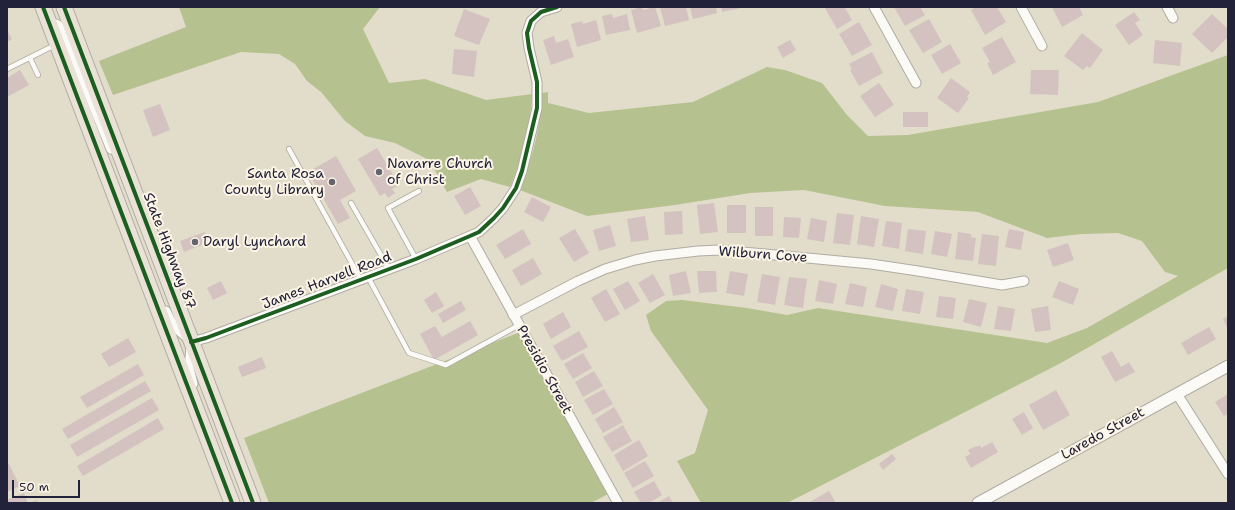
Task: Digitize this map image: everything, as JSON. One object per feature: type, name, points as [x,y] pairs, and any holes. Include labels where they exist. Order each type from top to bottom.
[{"type":"highway","points":[[43,7],[232,503]]},
{"type":"highway","name":"State Highway 87","points":[[64,7],[253,503]]},
{"type":"street","name":"James Harvell Road","points":[[191,342],[206,338],[416,259],[470,236],[485,227],[503,208],[516,188],[522,171],[537,108],[537,82],[527,33],[531,21],[541,12],[557,7]]},
{"type":"street","points":[[874,7],[916,84]]},
{"type":"street","points":[[1021,7],[1042,46]]},
{"type":"street","points":[[1168,7],[1173,18]]},
{"type":"street","points":[[48,21],[58,25],[63,31],[112,153],[131,185]]},
{"type":"street","points":[[110,186],[132,223],[169,319],[176,329],[191,342],[189,368],[192,380],[226,466],[236,503]]},
{"type":"street","name":"Presidio Street","points":[[470,236],[618,503]]},
{"type":"street","name":"Wilburn Cove","points":[[513,315],[578,281],[605,270],[635,260],[698,251],[720,250],[871,264],[1002,285],[1024,281]]},
{"type":"street","name":"Laredo Street","points":[[978,503],[1228,366]]},
{"type":"street","points":[[1177,394],[1228,474]]},
{"type":"lane","points":[[7,69],[57,44]]},
{"type":"lane","points":[[30,58],[38,75]]},
{"type":"lane","points":[[288,149],[409,352],[446,365],[519,325]]},
{"type":"lane","points":[[416,259],[388,208],[419,191]]},
{"type":"lane","points":[[351,203],[389,269]]},
{"type":"green space","points":[[179,7],[380,7],[363,29],[389,83],[425,79],[486,100],[532,94],[530,117],[525,141],[510,187],[481,179],[447,192],[429,160],[395,143],[365,136],[345,121],[321,92],[307,81],[295,64],[279,54],[241,52],[113,95],[99,61],[186,27]]},
{"type":"green space","points":[[1228,55],[1228,268],[1059,364],[787,503],[701,503],[677,461],[695,453],[708,410],[651,331],[646,315],[666,301],[682,300],[747,308],[787,315],[818,308],[1047,343],[1087,328],[1178,276],[1165,272],[1142,241],[1118,233],[1081,234],[1047,238],[978,212],[885,206],[804,190],[750,193],[675,205],[587,216],[520,190],[535,143],[540,118],[542,93],[548,92],[548,103],[589,113],[693,102],[767,67],[785,70],[822,83],[847,115],[868,136],[908,135],[1098,102]]},
{"type":"green space","points":[[518,333],[608,494],[591,503],[269,503],[244,438]]},
{"type":"building","points":[[642,7],[643,10],[655,7],[661,26],[637,33],[631,10]]},
{"type":"building","points":[[660,7],[686,7],[689,20],[665,26]]},
{"type":"building","points":[[690,7],[716,7],[717,13],[693,19]]},
{"type":"building","points":[[721,7],[741,7],[741,8],[722,12]]},
{"type":"building","points":[[847,7],[845,8],[852,20],[837,29],[825,8]]},
{"type":"building","points":[[894,7],[920,7],[925,15],[905,26]]},
{"type":"building","points":[[975,7],[997,7],[1006,22],[985,35],[971,10]]},
{"type":"building","points":[[1052,7],[1079,7],[1083,15],[1062,27]]},
{"type":"building","points":[[464,9],[490,19],[479,45],[454,36]]},
{"type":"building","points":[[1134,12],[1140,20],[1135,23],[1143,35],[1129,45],[1115,25]]},
{"type":"building","points":[[612,14],[613,18],[627,14],[630,30],[606,35],[602,16]]},
{"type":"building","points":[[1212,14],[1228,29],[1228,37],[1212,53],[1192,34]]},
{"type":"building","points":[[929,19],[942,42],[923,53],[909,30]]},
{"type":"building","points":[[596,20],[601,40],[577,47],[571,24],[582,21],[583,24]]},
{"type":"building","points":[[859,22],[872,45],[852,56],[839,34]]},
{"type":"building","points":[[7,30],[12,39],[7,42]]},
{"type":"building","points":[[1082,33],[1103,50],[1090,68],[1087,66],[1083,70],[1064,56]]},
{"type":"building","points":[[554,36],[556,43],[568,39],[574,57],[551,65],[543,40]]},
{"type":"building","points":[[1002,37],[1016,62],[993,75],[987,63],[990,62],[982,48]]},
{"type":"building","points":[[790,40],[796,50],[783,58],[777,47]]},
{"type":"building","points":[[1155,40],[1182,43],[1180,66],[1153,63]]},
{"type":"building","points":[[950,44],[961,63],[942,74],[931,55]]},
{"type":"building","points":[[454,49],[477,51],[474,77],[452,74]]},
{"type":"building","points":[[872,52],[883,73],[859,86],[850,70],[852,69],[849,64]]},
{"type":"building","points":[[20,70],[29,85],[7,97],[7,78]]},
{"type":"building","points":[[1031,70],[1059,70],[1058,95],[1030,94]]},
{"type":"building","points":[[951,78],[970,92],[967,97],[969,98],[958,113],[937,98]]},
{"type":"building","points":[[879,83],[894,105],[875,117],[860,96]]},
{"type":"building","points":[[160,104],[170,130],[153,137],[143,110]]},
{"type":"building","points":[[903,112],[928,112],[928,127],[903,127]]},
{"type":"building","name":"Navarre Church of Christ","points":[[377,148],[399,185],[392,189],[395,193],[388,198],[385,193],[380,196],[358,159]]},
{"type":"building","name":"Santa Rosa County Library","points":[[336,156],[356,191],[340,200],[350,218],[338,224],[308,172]]},
{"type":"building","points":[[470,187],[481,206],[465,215],[454,196]]},
{"type":"building","points":[[532,197],[551,207],[543,222],[524,212]]},
{"type":"building","points":[[714,203],[718,232],[700,234],[697,205]]},
{"type":"building","points":[[727,205],[746,205],[746,233],[727,233]]},
{"type":"building","points":[[755,207],[773,207],[773,236],[755,236]]},
{"type":"building","points":[[682,211],[683,234],[665,235],[664,212]]},
{"type":"building","points":[[837,213],[854,215],[850,245],[833,243]]},
{"type":"building","points":[[645,216],[649,240],[631,242],[627,219]]},
{"type":"building","points":[[861,216],[879,219],[874,247],[857,244]]},
{"type":"building","points":[[784,217],[801,218],[799,238],[783,237]]},
{"type":"building","points":[[811,218],[827,221],[824,242],[807,239]]},
{"type":"building","points":[[886,221],[902,223],[899,249],[882,246]]},
{"type":"building","points":[[610,225],[616,246],[599,251],[593,230]]},
{"type":"building","points":[[523,229],[531,244],[505,259],[496,245]]},
{"type":"building","points":[[575,229],[589,253],[574,262],[559,238]]},
{"type":"building","points":[[908,229],[926,231],[923,254],[905,251]]},
{"type":"building","points":[[1009,229],[1024,232],[1021,250],[1005,247]]},
{"type":"building","points":[[935,231],[952,234],[947,257],[931,254]]},
{"type":"building","name":"Daryl Lynchard","points":[[205,232],[209,242],[184,252],[180,241]]},
{"type":"building","points":[[958,232],[971,234],[971,237],[976,238],[973,261],[955,259]]},
{"type":"building","points":[[982,234],[999,236],[996,266],[978,264]]},
{"type":"building","points":[[1068,243],[1074,260],[1053,267],[1047,250]]},
{"type":"building","points":[[533,258],[542,274],[521,286],[512,270]]},
{"type":"building","points":[[686,271],[691,293],[673,296],[669,275]]},
{"type":"building","points":[[697,271],[716,271],[717,292],[699,293]]},
{"type":"building","points":[[730,271],[748,274],[744,296],[726,293]]},
{"type":"building","points":[[653,274],[665,295],[650,303],[638,283]]},
{"type":"building","points":[[762,274],[780,277],[775,305],[757,302]]},
{"type":"building","points":[[789,277],[807,279],[803,308],[784,305]]},
{"type":"building","points":[[819,280],[837,284],[833,304],[815,301]]},
{"type":"building","points":[[221,281],[227,293],[213,300],[207,288]]},
{"type":"building","points":[[628,281],[640,301],[625,310],[613,289]]},
{"type":"building","points":[[1059,281],[1079,289],[1073,305],[1052,297]]},
{"type":"building","points":[[850,283],[867,287],[863,307],[845,304]]},
{"type":"building","points":[[881,284],[898,289],[893,311],[875,307]]},
{"type":"building","points":[[606,289],[620,314],[605,322],[591,298]]},
{"type":"building","points":[[906,289],[924,292],[920,314],[902,311]]},
{"type":"building","points":[[436,292],[444,306],[432,313],[424,300]]},
{"type":"building","points":[[939,296],[956,298],[953,319],[936,317]]},
{"type":"building","points":[[969,299],[987,303],[981,327],[963,322]]},
{"type":"building","points":[[461,301],[466,310],[443,323],[438,314]]},
{"type":"building","points":[[998,306],[1015,309],[1011,331],[994,329]]},
{"type":"building","points":[[1048,306],[1051,330],[1035,332],[1031,309]]},
{"type":"building","points":[[563,312],[571,327],[551,339],[543,324]]},
{"type":"building","points":[[1228,316],[1228,329],[1223,319]]},
{"type":"building","points":[[470,321],[478,335],[434,360],[420,334],[435,326],[442,337]]},
{"type":"building","points":[[1209,327],[1216,339],[1188,355],[1181,343]]},
{"type":"building","points":[[579,331],[588,347],[562,361],[553,346]]},
{"type":"building","points":[[128,338],[136,352],[109,367],[101,354]]},
{"type":"building","points":[[1112,351],[1121,367],[1129,362],[1135,372],[1115,382],[1101,357]]},
{"type":"building","points":[[583,353],[592,368],[573,379],[564,364]]},
{"type":"building","points":[[262,357],[266,368],[242,377],[238,367]]},
{"type":"building","points":[[138,364],[144,375],[87,408],[80,397]]},
{"type":"building","points":[[594,371],[603,386],[583,397],[575,382]]},
{"type":"building","points":[[145,381],[151,391],[68,439],[62,429]]},
{"type":"building","points":[[604,389],[613,404],[593,415],[584,400]]},
{"type":"building","points":[[1056,390],[1070,415],[1043,430],[1029,405]]},
{"type":"building","points":[[1228,394],[1228,414],[1224,416],[1215,402]]},
{"type":"building","points":[[152,398],[159,410],[77,457],[70,445]]},
{"type":"building","points":[[614,407],[623,422],[603,433],[595,419]]},
{"type":"building","points":[[1024,412],[1033,428],[1022,435],[1012,419]]},
{"type":"building","points":[[158,418],[164,429],[83,476],[77,466]]},
{"type":"building","points":[[623,425],[632,441],[612,452],[603,437]]},
{"type":"building","points":[[639,440],[648,456],[623,471],[614,455]]},
{"type":"building","points":[[992,442],[998,452],[971,468],[965,457],[970,454],[968,450],[980,445],[981,448]]},
{"type":"building","points":[[892,454],[896,459],[883,470],[879,464]]},
{"type":"building","points":[[645,461],[654,476],[633,488],[624,473]]},
{"type":"building","points":[[9,464],[20,486],[7,492],[7,465]]},
{"type":"building","points":[[654,481],[662,495],[649,503],[641,503],[634,492]]},
{"type":"building","points":[[829,491],[836,503],[808,503]]},
{"type":"building","points":[[24,493],[28,503],[8,503],[7,500]]},
{"type":"building","points":[[669,496],[673,503],[657,503]]},
{"type":"building","points":[[37,500],[38,503],[29,503]]},
{"type":"cycle path","points":[[43,7],[232,503]]},
{"type":"cycle path","points":[[64,7],[253,503]]},
{"type":"cycle path","points":[[191,342],[206,338],[416,259],[479,232],[503,208],[516,188],[522,171],[537,108],[537,82],[527,33],[531,21],[541,12],[557,7]]},
{"type":"place","name":"Navarre Church of Christ","points":[[379,172]]},
{"type":"place","name":"Santa Rosa County Library","points":[[332,182]]},
{"type":"place","name":"Daryl Lynchard","points":[[195,242]]}]
